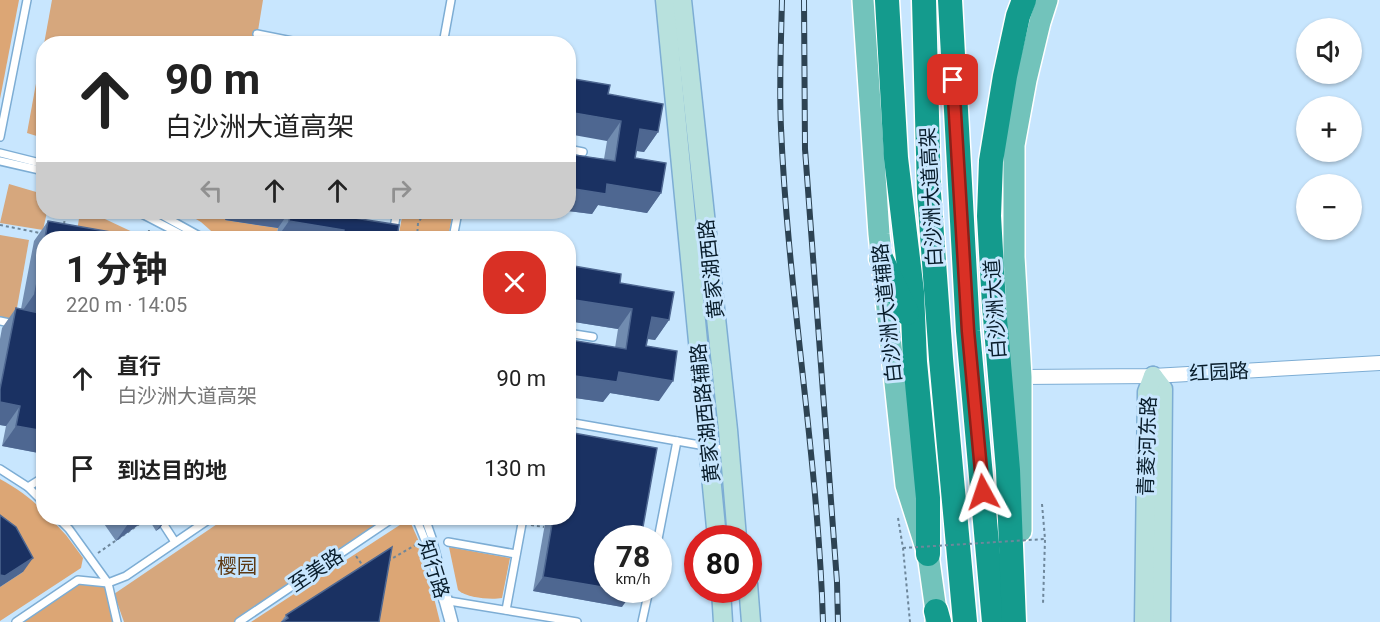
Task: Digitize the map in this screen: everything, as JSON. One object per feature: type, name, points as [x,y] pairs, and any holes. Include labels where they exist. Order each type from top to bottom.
[{"type":"highway","points":[[887,0],[896,159],[912,292],[915,362],[928,498]]},
{"type":"highway","name":"白沙洲大道高架","points":[[924,0],[929,193],[941,358]]},
{"type":"highway","name":"白沙洲大道高架","points":[[950,0],[968,331]]},
{"type":"highway","name":"白沙洲大道","points":[[1014,622],[1008,470],[989,216],[991,161],[1005,76],[1021,6]]},
{"type":"highway","points":[[881,258],[913,325]]},
{"type":"highway","points":[[968,331],[1008,470],[1033,537]]},
{"type":"highway","name":"白沙洲大道","points":[[968,331],[993,622]]},
{"type":"highway","points":[[928,554],[933,390],[941,358]]},
{"type":"highway","points":[[941,358],[965,622]]},
{"type":"main road","name":"黄家湖西路辅路","points":[[665,0],[716,525]]},
{"type":"main road","name":"黄家湖西路","points":[[682,0],[736,525]]},
{"type":"main road","name":"黄家湖西路","points":[[694,0],[717,266],[744,525]]},
{"type":"main road","name":"白沙洲大道辅路","points":[[863,0],[881,258],[906,485],[928,554],[937,618]]},
{"type":"main road","points":[[1024,622],[1033,537],[1014,257],[1014,145],[1026,80],[1047,0]]},
{"type":"main road","name":"青菱河东路","points":[[1144,622],[1147,392],[1153,376]]},
{"type":"main road","name":"青菱河东路","points":[[1153,376],[1163,389],[1161,622]]},
{"type":"main road","points":[[722,603],[723,622]]},
{"type":"main road","points":[[742,603],[743,622]]},
{"type":"main road","points":[[750,603],[751,622]]},
{"type":"street","name":"红园路","points":[[1021,377],[1153,376],[1380,363]]},
{"type":"lane","points":[[0,137],[27,0]]},
{"type":"lane","points":[[444,36],[451,0]]},
{"type":"lane","points":[[257,34],[267,36]]},
{"type":"lane","points":[[576,151],[583,152]]},
{"type":"lane","points":[[0,153],[36,162]]},
{"type":"lane","points":[[0,161],[36,169]]},
{"type":"lane","points":[[151,219],[175,231]]},
{"type":"lane","points":[[169,219],[190,231]]},
{"type":"lane","points":[[0,321],[22,325]]},
{"type":"lane","points":[[576,334],[593,337]]},
{"type":"lane","points":[[576,423],[730,451]]},
{"type":"lane","points":[[661,525],[677,441]]},
{"type":"lane","points":[[0,469],[28,487],[36,495]]},
{"type":"lane","points":[[28,487],[36,482]]},
{"type":"lane","points":[[64,525],[108,583],[117,622]]},
{"type":"lane","points":[[164,525],[175,542]]},
{"type":"lane","points":[[16,622],[78,580],[108,583],[126,576],[200,525]]},
{"type":"lane","name":"至美路","points":[[239,622],[382,525]]},
{"type":"lane","name":"知行路","points":[[419,525],[454,622]]},
{"type":"lane","name":"知行路","points":[[427,525],[446,600],[449,622]]},
{"type":"lane","points":[[506,610],[521,525]]},
{"type":"lane","points":[[448,542],[516,554]]},
{"type":"lane","points":[[446,600],[577,622]]},
{"type":"lane","points":[[642,622],[646,603]]},
{"type":"path","points":[[63,229],[65,219]]},
{"type":"path","points":[[0,225],[36,232]]},
{"type":"path","points":[[1042,504],[1033,537],[1043,604]]},
{"type":"path","points":[[897,516],[903,549],[910,622]]},
{"type":"path","points":[[91,558],[138,525]]},
{"type":"path","points":[[538,525],[544,527]]},
{"type":"path","points":[[903,549],[1033,537]]},
{"type":"path","points":[[387,561],[425,540]]},
{"type":"path","points":[[349,547],[368,574]]},
{"type":"green space","points":[[52,0],[263,0],[257,36],[45,36]]},
{"type":"green space","points":[[36,84],[36,136],[27,133]]},
{"type":"green space","points":[[9,184],[36,192],[36,219],[45,219],[43,230],[0,223]]},
{"type":"green space","points":[[79,219],[105,219],[130,231],[77,231]]},
{"type":"green space","points":[[0,235],[29,240],[15,319],[0,317]]},
{"type":"green space","name":"樱园","points":[[216,525],[383,525],[239,622],[124,622],[114,594]]},
{"type":"shaded area","points":[[0,0],[19,0],[0,99]]},
{"type":"shaded area","points":[[196,219],[225,219],[278,228],[277,231],[211,231]]},
{"type":"shaded area","points":[[402,219],[452,219],[449,231],[399,231]]},
{"type":"shaded area","points":[[0,479],[36,504],[36,525],[57,525],[66,535],[83,558],[81,568],[0,621],[0,587],[23,572],[0,536]]},
{"type":"shaded area","points":[[400,525],[412,525],[421,546],[440,622],[251,622]]},
{"type":"shaded area","points":[[449,547],[510,558],[502,598],[479,598],[458,590]]},
{"type":"shaded area","points":[[78,580],[108,583],[117,622],[16,622]]},
{"type":"building","points":[[576,79],[610,85],[608,94],[663,104],[658,132],[640,129],[635,158],[666,163],[661,193],[607,184],[606,194],[576,189],[576,155],[615,161],[621,121],[576,113]]},
{"type":"building","points":[[289,219],[360,219],[399,225],[398,231],[344,231],[289,221]]},
{"type":"building","points":[[48,221],[105,231],[46,231]]},
{"type":"building","points":[[576,266],[621,274],[620,283],[674,292],[669,320],[652,317],[646,346],[677,351],[673,381],[619,372],[617,382],[576,376],[576,341],[626,349],[632,309],[576,300]]},
{"type":"building","points":[[16,308],[36,312],[36,430],[16,426],[20,406],[0,402],[0,389]]},
{"type":"building","points":[[576,433],[657,448],[643,525],[594,525],[594,586],[543,577],[552,525],[576,525]]},
{"type":"building","points":[[0,515],[16,527],[33,558],[5,576],[0,575]]},
{"type":"building","points":[[392,547],[379,622],[282,622],[288,618],[286,615]]},
{"type":"railway","points":[[782,0],[780,96],[785,190],[815,498],[823,622]]},
{"type":"railway","points":[[804,0],[805,149],[838,622]]},
{"type":"route","points":[[953,80],[968,331],[983,492]]}]
